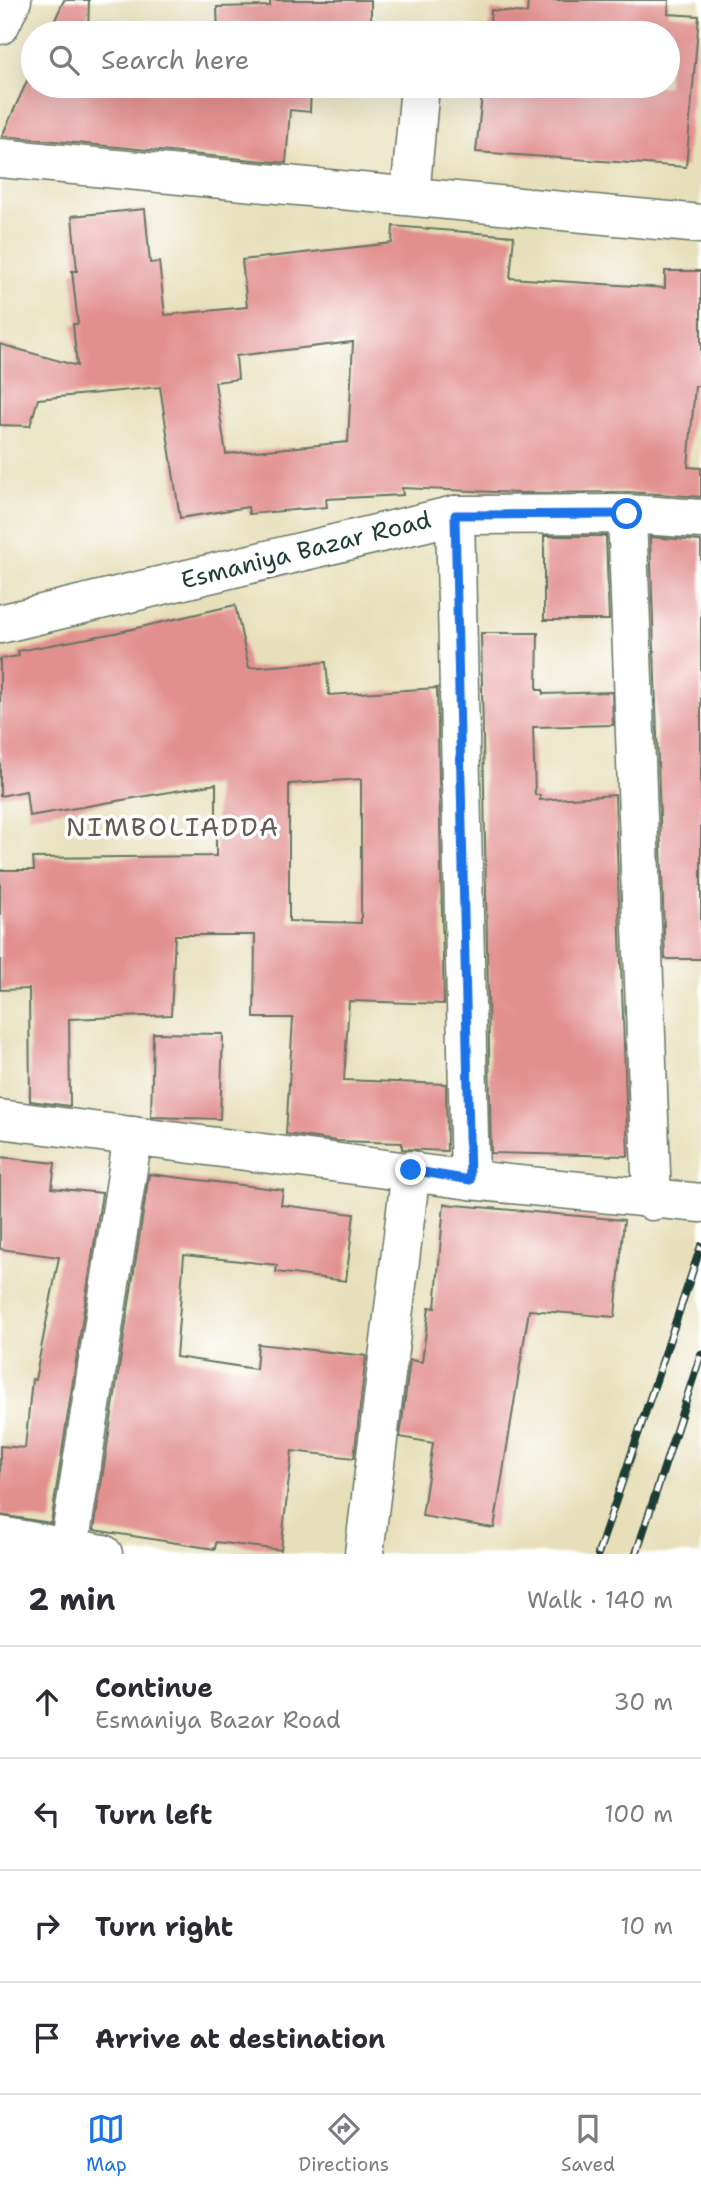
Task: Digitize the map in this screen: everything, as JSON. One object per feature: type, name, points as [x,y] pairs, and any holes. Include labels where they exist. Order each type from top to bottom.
[{"type":"street","points":[[0,25],[12,0]]},
{"type":"street","points":[[410,196],[419,98]]},
{"type":"street","points":[[0,158],[701,224]]},
{"type":"street","points":[[627,514],[652,1201]]},
{"type":"street","name":"Esmaniya Bazar Road","points":[[0,624],[455,515],[627,514],[701,519]]},
{"type":"street","points":[[455,515],[470,1180]]},
{"type":"street","points":[[0,1119],[411,1170],[470,1180],[652,1201],[701,1203]]},
{"type":"street","points":[[0,1536],[80,1552],[133,1136]]},
{"type":"street","points":[[365,1554],[411,1170]]},
{"type":"building","points":[[64,0],[89,0],[88,21],[54,21]]},
{"type":"building","points":[[270,0],[371,0],[371,21],[218,21],[217,7],[270,6]]},
{"type":"building","points":[[528,0],[669,0],[668,14],[699,16],[686,167],[476,152],[482,98],[680,98],[680,21],[490,21],[491,10],[527,13]]},
{"type":"building","points":[[21,94],[21,98],[311,98],[310,112],[290,110],[286,163],[2,136]]},
{"type":"building","points":[[145,209],[150,263],[159,262],[165,315],[247,307],[242,260],[392,243],[393,226],[514,236],[510,278],[665,288],[665,271],[701,271],[701,386],[695,386],[688,467],[701,468],[701,497],[627,492],[520,493],[402,488],[403,495],[326,499],[327,507],[249,514],[248,507],[180,518],[160,387],[38,399],[30,426],[0,425],[0,344],[77,366],[73,324],[78,324],[72,271],[77,271],[72,216]],"holes":[[[353,342],[348,442],[226,454],[215,382],[238,379],[236,356]]]},
{"type":"building","points":[[544,536],[606,536],[609,620],[544,620]]},
{"type":"building","points":[[650,537],[701,541],[701,959],[665,959]]},
{"type":"building","points":[[235,605],[249,668],[326,662],[329,695],[437,688],[444,1004],[349,1001],[344,1080],[446,1084],[447,1151],[402,1149],[402,1143],[337,1141],[286,1134],[293,1018],[254,1018],[255,935],[175,935],[171,1015],[69,1019],[70,1106],[30,1101],[29,989],[0,990],[0,870],[34,870],[33,858],[216,856],[216,784],[29,816],[26,791],[0,796],[0,659],[19,656],[18,651],[115,633]],"holes":[[[361,779],[361,923],[289,921],[289,784]]]},
{"type":"building","points":[[481,633],[538,633],[537,690],[543,690],[543,694],[612,692],[613,725],[533,727],[535,795],[540,795],[540,800],[615,795],[628,1156],[491,1153]]},
{"type":"building","points":[[153,1033],[223,1034],[220,1119],[151,1117]]},
{"type":"building","points":[[0,1157],[55,1163],[52,1188],[102,1193],[51,1523],[0,1515],[0,1446],[25,1448],[32,1379],[35,1380],[59,1257],[0,1249]]},
{"type":"building","points":[[149,1174],[283,1190],[281,1205],[354,1214],[346,1281],[276,1272],[277,1265],[184,1255],[176,1357],[256,1369],[258,1344],[366,1356],[354,1458],[292,1451],[281,1550],[216,1542],[215,1549],[94,1530]]},
{"type":"building","points":[[444,1204],[624,1220],[615,1317],[529,1310],[494,1528],[422,1516],[433,1443],[400,1437],[410,1360],[422,1362],[429,1307],[435,1308]]},
{"type":"railway","points":[[598,1554],[701,1246]]},
{"type":"railway","points":[[636,1554],[701,1354]]},
{"type":"district","name":"NIMBOLIADDA","points":[[173,827]]},
{"type":"route","points":[[411,1170],[470,1180],[455,515],[627,514]]}]
